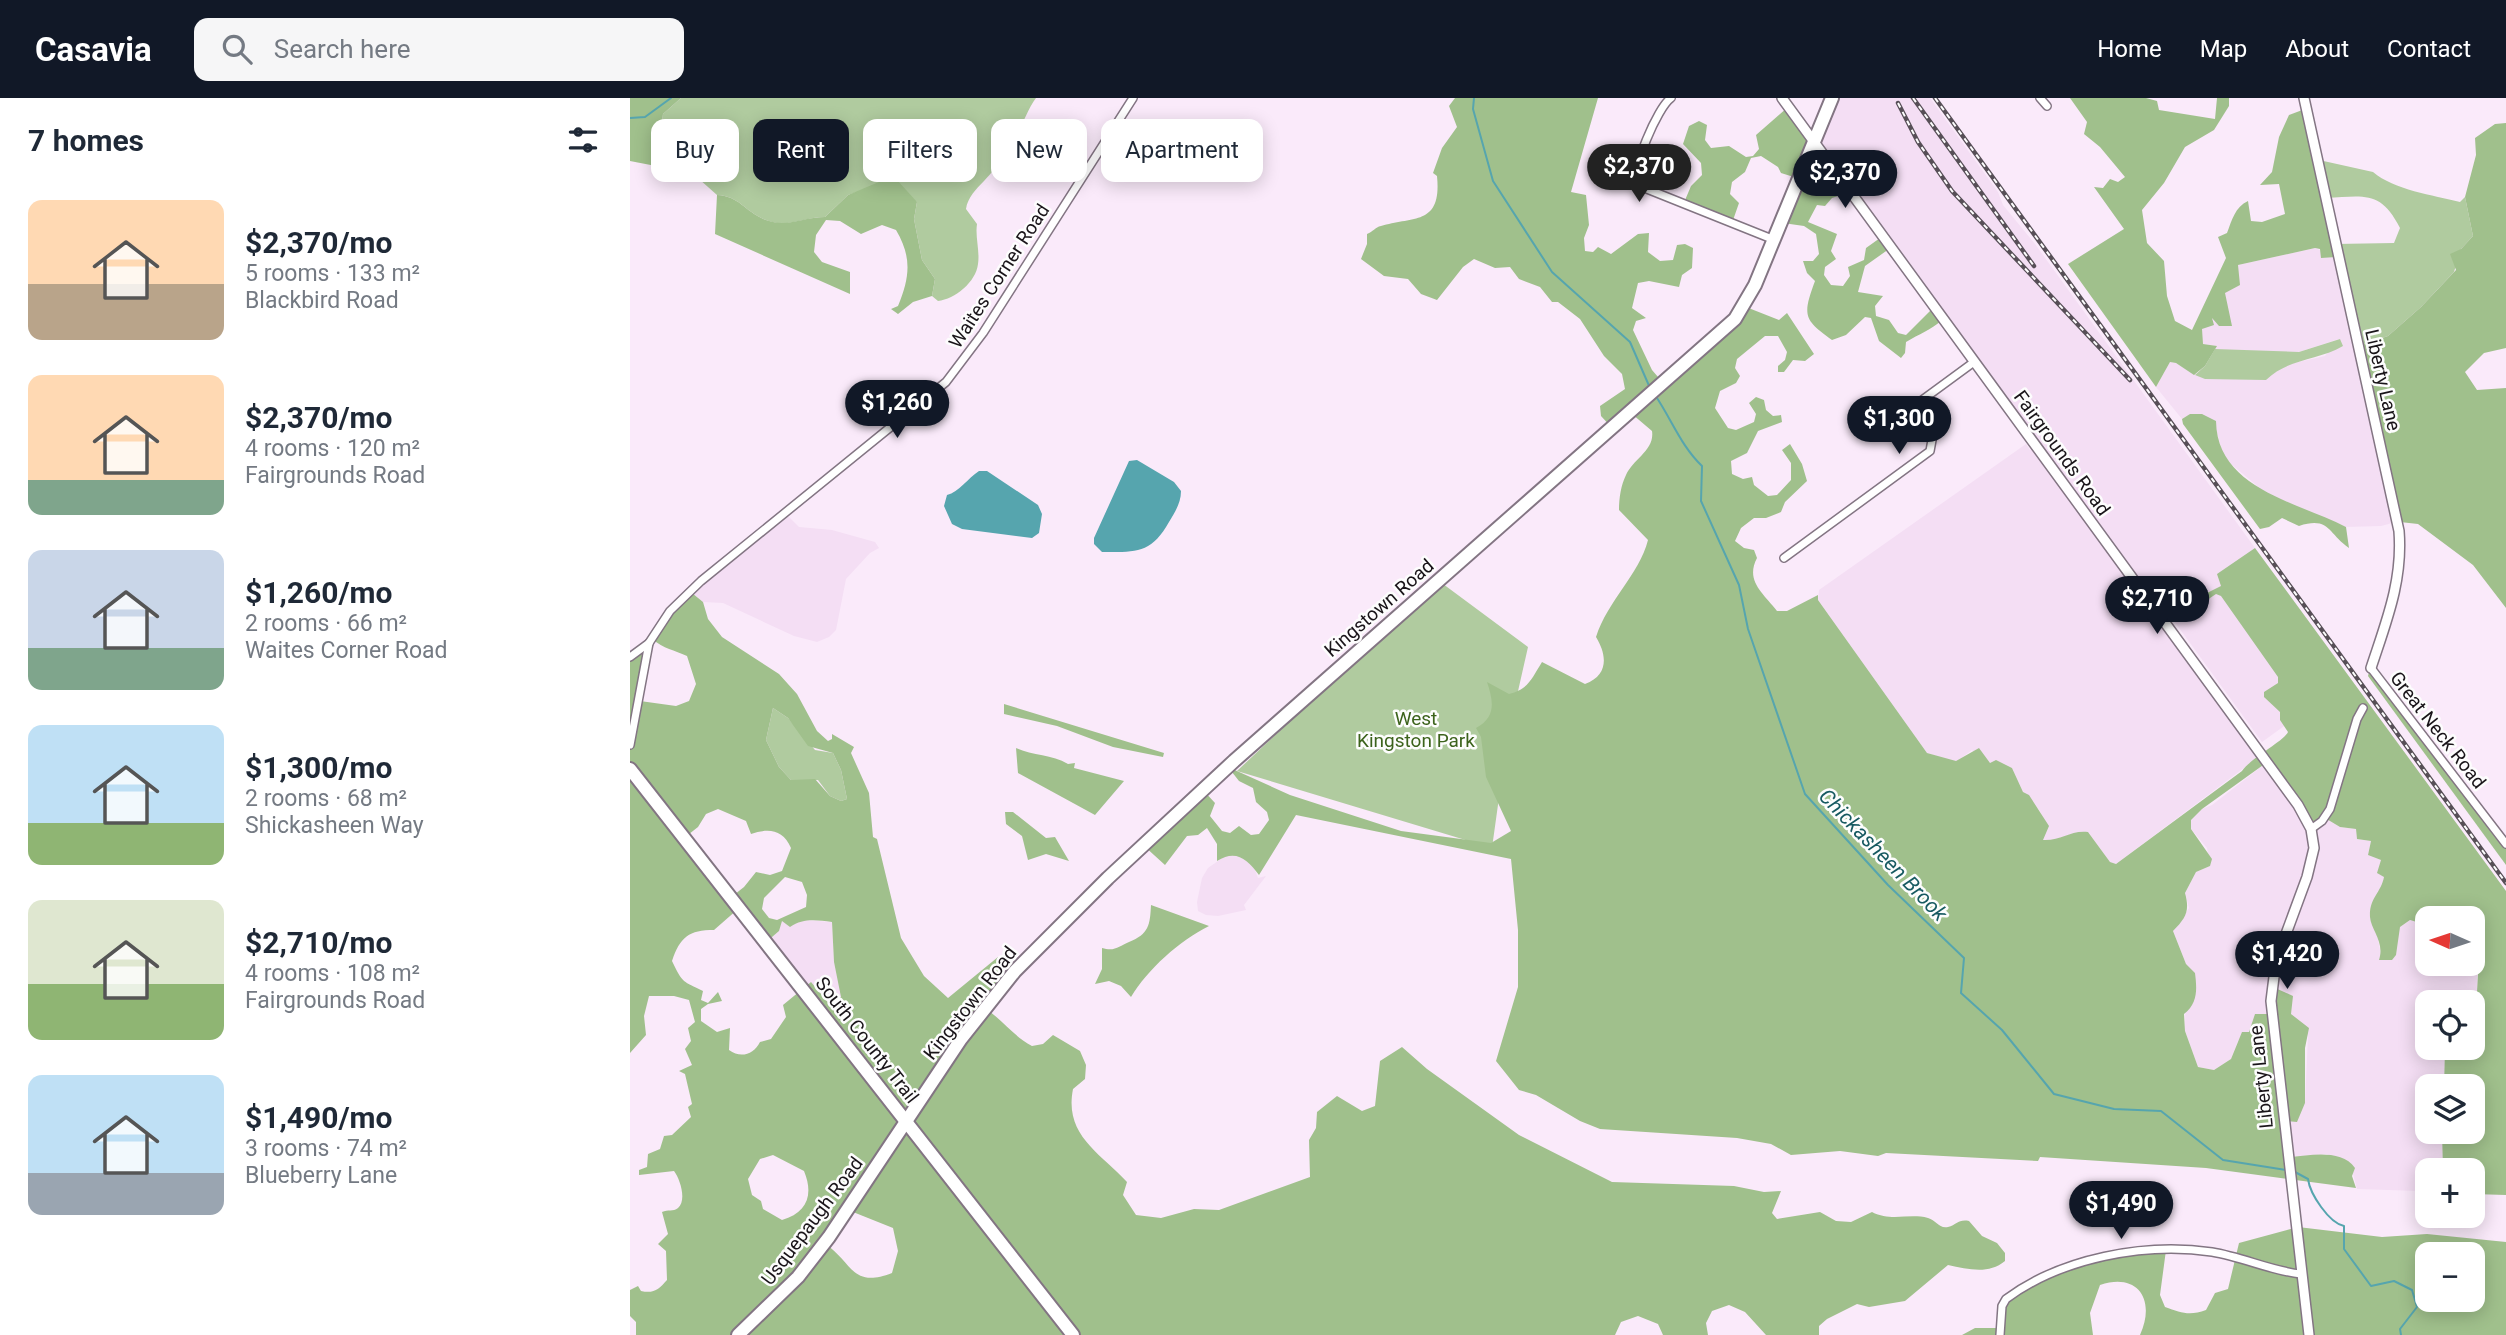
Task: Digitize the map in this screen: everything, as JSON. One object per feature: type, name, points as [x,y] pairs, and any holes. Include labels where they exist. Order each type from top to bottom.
[{"type":"main road","name":"Kingstown Road","points":[[908,1122],[961,1039],[1015,971],[1108,878],[1291,710],[1735,318],[1752,292],[1832,98]]},
{"type":"main road","name":"South County Trail","points":[[630,769],[1073,1335]]},
{"type":"main road","name":"Usquepaugh Road","points":[[738,1335],[798,1277],[908,1122]]},
{"type":"street","name":"Waites Corner Road","points":[[630,657],[649,643],[670,611],[701,581],[946,382],[983,333],[1133,98]]},
{"type":"street","points":[[1671,98],[1663,104],[1655,119],[1636,173],[1637,186],[1772,239]]},
{"type":"street","name":"Fairgrounds Road","points":[[1782,98],[2298,805],[2311,829]]},
{"type":"street","points":[[2040,98],[2047,106]]},
{"type":"street","name":"Liberty Lane","points":[[2304,98],[2399,531],[2401,555],[2397,590],[2371,668]]},
{"type":"street","points":[[1784,558],[1930,451],[1932,440],[1915,419],[1914,406],[1932,390],[1974,362]]},
{"type":"street","name":"Waites Corner Road","points":[[630,745],[649,643]]},
{"type":"street","name":"Great Neck Road","points":[[2371,668],[2506,845]]},
{"type":"street","points":[[2311,829],[2322,821],[2330,809],[2357,719],[2363,708]]},
{"type":"street","name":"Liberty Lane","points":[[2309,1335],[2272,1018],[2272,982],[2276,961],[2309,870],[2314,848],[2311,829]]},
{"type":"street","points":[[2000,1335],[2002,1306],[2006,1299],[2060,1269],[2098,1256],[2193,1250],[2301,1274]]},
{"type":"shaded area","points":[[1831,98],[1930,98],[1998,192],[2003,205],[2035,244],[2255,548],[2251,551],[2305,711],[2262,742],[2166,610],[2160,615],[2260,756],[2116,864],[2110,862],[2088,832],[2052,841],[2042,840],[2046,825],[2040,811],[2023,792],[2012,768],[1990,763],[1972,750],[1956,762],[1927,753],[1818,600],[1819,590],[2026,444],[2030,450],[2035,448],[1812,137]]},
{"type":"shaded area","points":[[2315,248],[2336,257],[2396,522],[2381,526],[2346,527],[2269,496],[2224,458],[2216,429],[2187,416],[2182,419],[2156,387],[2170,362],[2193,374],[2281,366],[2325,356],[2339,339],[2299,352],[2235,352],[2215,349],[2216,346],[2203,344],[2200,338],[2202,329],[2212,323],[2212,318],[2218,322],[2225,292],[2238,265]]},
{"type":"shaded area","points":[[786,514],[799,527],[832,530],[875,542],[879,548],[870,553],[846,579],[836,630],[829,637],[817,642],[794,636],[723,603],[703,602],[690,591]]},
{"type":"shaded area","points":[[2266,763],[2325,818],[2340,827],[2356,829],[2357,839],[2371,841],[2368,855],[2381,860],[2384,877],[2376,927],[2381,956],[2400,927],[2410,920],[2415,922],[2415,976],[2477,976],[2477,990],[2415,990],[2415,1060],[2445,1060],[2444,1074],[2415,1074],[2415,1144],[2442,1144],[2443,1158],[2415,1158],[2415,1191],[2357,1189],[2352,1170],[2327,1154],[2290,1157],[2286,1121],[2298,1114],[2305,1103],[2308,1036],[2303,1025],[2291,1014],[2290,1005],[2271,1014],[2238,1041],[2231,1059],[2214,1070],[2198,1067],[2185,1031],[2186,964],[2173,931],[2189,908],[2185,893],[2196,872],[2210,866],[2207,848],[2191,829],[2191,820],[2202,809],[2212,805]]},
{"type":"shaded area","points":[[1228,854],[1235,854],[1253,865],[1258,878],[1266,876],[1244,905],[1246,910],[1218,916],[1206,915],[1198,911],[1197,902],[1202,878],[1208,868]]},
{"type":"shaded area","points":[[781,921],[832,922],[834,962],[842,997],[831,1006],[803,989],[765,943],[779,931]]},
{"type":"green space","points":[[630,98],[681,98],[663,114],[662,119],[651,119],[651,165],[630,161]]},
{"type":"green space","points":[[681,98],[1036,98],[1024,119],[991,119],[991,173],[974,192],[966,209],[977,224],[976,271],[964,288],[945,300],[938,301],[932,296],[935,279],[922,260],[914,219],[917,202],[866,189],[848,195],[825,217],[788,223],[766,220],[737,201],[717,195],[702,182],[739,182],[739,119],[662,119],[663,114]]},
{"type":"green space","points":[[1455,98],[1598,98],[1571,192],[1586,195],[1589,225],[1584,238],[1585,251],[1593,252],[1598,247],[1611,254],[1638,234],[1649,233],[1648,252],[1660,261],[1673,260],[1677,245],[1685,244],[1693,248],[1692,268],[1682,275],[1679,287],[1649,281],[1638,283],[1632,308],[1646,318],[1636,321],[1633,330],[1652,370],[1664,384],[1746,307],[1779,320],[1787,313],[1814,354],[1805,361],[1793,360],[1784,372],[1778,372],[1778,366],[1785,360],[1787,352],[1778,336],[1765,336],[1737,359],[1735,368],[1740,376],[1736,383],[1720,391],[1715,408],[1728,428],[1736,430],[1754,422],[1756,414],[1749,403],[1756,397],[1764,400],[1766,410],[1773,416],[1781,415],[1782,422],[1758,431],[1747,453],[1731,461],[1732,474],[1743,479],[1752,477],[1754,485],[1768,496],[1777,495],[1791,480],[1791,463],[1782,450],[1790,444],[1802,464],[1807,481],[1785,502],[1781,512],[1766,518],[1754,518],[1741,528],[1735,541],[1744,548],[1754,550],[1757,558],[1754,580],[1777,611],[1787,611],[1818,595],[1818,600],[1927,753],[1956,761],[1979,748],[1990,763],[1996,760],[2012,768],[2023,792],[2029,795],[2049,826],[2043,840],[2088,832],[2110,862],[2116,864],[2242,771],[2288,732],[2280,720],[2280,712],[2264,697],[2264,692],[2278,683],[2278,677],[2221,596],[2216,594],[2207,600],[2205,594],[2221,586],[2217,574],[2255,548],[2506,891],[2506,1195],[2485,1194],[2485,1158],[2443,1158],[2442,1144],[2485,1144],[2485,1074],[2444,1074],[2445,1060],[2485,1060],[2485,990],[2477,990],[2478,976],[2485,976],[2485,906],[2415,906],[2415,922],[2410,920],[2400,927],[2396,955],[2392,960],[2379,960],[2379,942],[2371,922],[2370,910],[2384,877],[2377,873],[2381,860],[2368,855],[2371,841],[2357,839],[2356,829],[2340,827],[2325,818],[2313,827],[2266,763],[2202,809],[2191,820],[2191,829],[2212,859],[2210,866],[2196,872],[2185,893],[2186,914],[2173,931],[2186,964],[2195,973],[2196,995],[2184,1014],[2185,1031],[2198,1067],[2214,1070],[2231,1059],[2242,1032],[2249,1032],[2255,1014],[2271,1014],[2273,987],[2293,996],[2291,1014],[2309,1028],[2305,1048],[2305,1103],[2297,1122],[2286,1121],[2291,1157],[2326,1155],[2342,1158],[2355,1168],[2352,1176],[2356,1188],[2206,1168],[2040,1157],[2038,1161],[1886,1153],[1878,1156],[1840,1151],[1791,1155],[1771,1144],[1737,1138],[1600,1129],[1580,1121],[1536,1095],[1519,1090],[1496,1061],[1518,987],[1518,930],[1511,859],[1296,815],[1259,875],[1250,864],[1235,856],[1217,861],[1217,844],[1207,828],[1198,835],[1187,836],[1165,865],[1143,845],[1203,790],[1215,803],[1210,816],[1222,831],[1230,833],[1239,826],[1251,835],[1259,834],[1269,820],[1267,812],[1256,802],[1253,788],[1239,781],[1228,767],[1290,795],[1401,831],[1491,843],[1511,831],[1486,777],[1481,737],[1476,728],[1487,719],[1492,708],[1487,682],[1509,694],[1525,686],[1542,662],[1585,684],[1602,670],[1604,657],[1596,637],[1608,611],[1638,565],[1648,540],[1619,510],[1619,505],[1624,479],[1650,444],[1652,431],[1632,414],[1613,429],[1601,416],[1600,406],[1625,389],[1622,374],[1604,356],[1580,319],[1558,302],[1552,302],[1540,287],[1519,279],[1510,267],[1495,268],[1474,259],[1463,267],[1437,300],[1421,294],[1408,279],[1384,276],[1361,259],[1367,244],[1367,234],[1379,227],[1423,216],[1435,203],[1437,176],[1433,173],[1442,148],[1457,127],[1449,106]]},
{"type":"green space","points":[[2070,98],[2146,98],[2157,101],[2159,110],[2215,119],[2217,98],[2229,98],[2229,106],[2214,130],[2185,147],[2164,183],[2142,210],[2147,243],[2164,261],[2167,296],[2175,321],[2192,330],[2226,258],[2218,237],[2227,233],[2234,214],[2240,207],[2248,201],[2251,221],[2262,222],[2285,214],[2279,184],[2260,185],[2272,172],[2279,137],[2289,115],[2305,109],[2336,257],[2321,258],[2320,249],[2315,248],[2238,265],[2240,285],[2225,293],[2232,326],[2219,326],[2212,318],[2214,325],[2202,329],[2203,344],[2217,346],[2205,366],[2194,375],[2170,362],[2156,387],[2068,264],[2124,229],[2094,187],[2103,188],[2110,179],[2118,182],[2125,177],[2100,147],[2084,134],[2087,122]]},
{"type":"green space","points":[[1788,107],[1811,136],[1800,174],[1818,180],[1832,168],[1847,193],[1832,198],[1825,206],[1817,205],[1808,222],[1837,234],[1831,251],[1836,259],[1825,267],[1824,275],[1831,285],[1843,286],[1850,276],[1848,267],[1864,260],[1866,248],[1880,238],[1889,249],[1865,266],[1858,292],[1883,296],[1875,306],[1876,316],[1889,320],[1898,333],[1906,335],[1933,308],[1942,320],[1906,342],[1905,353],[1901,358],[1879,341],[1871,318],[1865,317],[1846,335],[1832,340],[1811,322],[1807,310],[1815,281],[1807,273],[1803,261],[1813,261],[1819,254],[1816,234],[1804,226],[1783,223],[1797,178],[1781,173],[1778,167],[1761,156],[1751,158],[1745,172],[1732,182],[1730,194],[1739,203],[1732,223],[1683,205],[1691,186],[1702,175],[1701,163],[1683,144],[1689,126],[1699,121],[1707,125],[1705,140],[1711,148],[1729,146],[1746,157],[1753,156],[1759,149],[1756,135]]},
{"type":"green space","points":[[2506,123],[2506,348],[2484,353],[2465,372],[2477,390],[2506,388],[2506,608],[2473,565],[2418,524],[2400,522],[2358,346],[2388,336],[2421,307],[2456,270],[2450,254],[2461,249],[2473,236],[2465,197],[2476,155],[2475,138],[2495,124]]},
{"type":"green space","points":[[2319,160],[2373,172],[2403,188],[2426,194],[2460,202],[2465,197],[2473,236],[2461,249],[2454,272],[2421,307],[2388,336],[2358,346],[2335,244],[2394,243],[2400,228],[2386,207],[2378,201],[2361,197],[2326,198]]},
{"type":"green space","points":[[879,182],[899,182],[917,202],[914,219],[922,260],[935,279],[932,296],[913,302],[898,314],[891,309],[898,306],[908,267],[905,249],[896,230],[882,225],[861,234],[840,221],[826,220],[816,235],[814,252],[822,262],[850,272],[850,294],[715,234],[717,195],[737,201],[766,220],[788,223],[825,217],[848,195]]},
{"type":"green space","points":[[2340,339],[2343,346],[2284,368],[2266,380],[2205,379],[2195,375],[2205,366],[2215,349],[2299,352]]},
{"type":"green space","points":[[2190,414],[2202,414],[2216,421],[2220,444],[2230,463],[2245,478],[2263,490],[2346,527],[2349,548],[2328,528],[2317,523],[2299,526],[2282,518],[2269,527],[2260,529],[2183,424],[2182,419]]},
{"type":"green space","name":"West Kingston Park","points":[[1439,581],[1528,647],[1507,740],[1492,848],[1237,771]]},
{"type":"green space","points":[[692,593],[703,602],[708,619],[722,637],[779,674],[797,694],[817,731],[828,741],[832,739],[832,734],[854,747],[851,753],[869,793],[873,837],[877,839],[901,938],[924,976],[948,998],[998,957],[1002,978],[986,1009],[1032,1046],[1043,1044],[1053,1035],[1080,1051],[1086,1065],[1085,1079],[1073,1089],[1074,1119],[1086,1142],[1127,1182],[1123,1195],[1136,1215],[1161,1218],[1194,1209],[1219,1210],[1310,1177],[1309,1140],[1316,1128],[1317,1112],[1337,1096],[1362,1111],[1375,1106],[1380,1061],[1402,1047],[1427,1069],[1519,1135],[1612,1182],[1734,1186],[1764,1192],[1781,1191],[1772,1213],[1777,1219],[1820,1212],[1836,1221],[1851,1222],[1872,1212],[1893,1217],[1928,1218],[1945,1227],[1969,1221],[1982,1236],[1997,1243],[2005,1253],[2005,1261],[1985,1269],[1948,1265],[1905,1301],[1869,1307],[1857,1304],[1827,1319],[1819,1326],[1819,1335],[1766,1335],[1745,1312],[1729,1305],[1712,1311],[1706,1323],[1708,1335],[1663,1335],[1658,1324],[1638,1316],[1621,1322],[1615,1335],[636,1335],[636,1322],[630,1316],[630,1290],[638,1286],[641,1291],[653,1291],[667,1280],[666,1251],[658,1244],[668,1234],[662,1212],[678,1208],[682,1200],[680,1184],[674,1171],[639,1175],[639,1170],[647,1167],[648,1154],[660,1149],[664,1136],[672,1135],[691,1117],[688,1107],[692,1104],[685,1074],[679,1071],[692,1065],[685,1049],[691,1041],[688,1028],[695,1022],[689,1000],[674,996],[649,996],[644,1016],[646,1035],[630,1053],[630,657],[646,646],[640,701],[676,706],[689,701],[696,684],[687,656],[652,639],[665,616]],"holes":[[[773,708],[788,718],[808,746],[833,753],[841,770],[847,799],[841,801],[830,796],[815,779],[791,780],[779,767],[766,740]],[[718,809],[746,821],[751,834],[763,831],[779,834],[791,848],[782,871],[770,875],[756,872],[744,887],[730,898],[684,838],[698,827],[706,814]],[[785,877],[802,882],[807,895],[806,907],[777,920],[769,918],[762,909],[764,898]],[[738,909],[765,943],[779,931],[782,921],[790,927],[805,921],[832,922],[834,962],[841,997],[831,1006],[811,982],[783,1005],[786,1017],[771,1039],[760,1042],[747,1054],[734,1053],[729,1050],[730,1028],[717,1032],[701,1021],[701,1009],[708,1004],[722,1001],[718,992],[708,1003],[701,1000],[703,991],[684,981],[672,961],[678,946],[687,936],[698,931],[714,930]],[[773,1155],[804,1171],[808,1188],[806,1202],[797,1213],[782,1220],[763,1209],[761,1201],[752,1195],[748,1179],[760,1159]],[[848,1210],[893,1228],[898,1251],[892,1273],[868,1278],[860,1276],[824,1243]]]},
{"type":"green space","points":[[2369,672],[2373,672],[2506,845],[2506,865],[2368,676]]},
{"type":"green space","points":[[1004,704],[1164,753],[1163,757],[1113,747],[1057,726],[1004,714]]},
{"type":"green space","points":[[773,708],[788,718],[815,750],[833,753],[841,770],[847,799],[841,801],[830,796],[818,780],[791,780],[779,767],[766,740]]},
{"type":"green space","points":[[1016,748],[1056,758],[1068,764],[1075,763],[1074,768],[1124,781],[1095,815],[1018,773]]},
{"type":"green space","points":[[1005,812],[1013,812],[1046,838],[1055,837],[1069,861],[1046,854],[1028,860],[1022,836],[1006,824]]},
{"type":"green space","points":[[1151,905],[1209,926],[1165,957],[1146,976],[1131,997],[1121,986],[1109,981],[1095,984],[1102,969],[1102,948],[1117,948],[1141,936],[1149,923]]},
{"type":"green space","points":[[2298,1227],[2382,1237],[2427,1234],[2506,1242],[2506,1335],[2140,1335],[2146,1311],[2140,1292],[2125,1282],[2113,1282],[2100,1285],[2090,1313],[2093,1335],[1962,1335],[1975,1328],[2000,1328],[2005,1299],[2079,1261],[2166,1250],[2160,1295],[2165,1307],[2185,1313],[2206,1310],[2215,1293],[2228,1289],[2239,1243]]},
{"type":"water","points":[[1137,460],[1174,482],[1181,491],[1179,503],[1162,532],[1149,546],[1133,551],[1102,552],[1094,544],[1094,538],[1129,461]]},
{"type":"water","points":[[979,471],[987,471],[1038,505],[1042,514],[1039,533],[1032,538],[962,529],[952,524],[944,506],[947,495],[956,491]]},
{"type":"waterway","name":"Chickasheen Brook","points":[[630,118],[645,117],[671,98]]},
{"type":"waterway","name":"Chickasheen Brook","points":[[1474,98],[1473,109],[1493,181],[1552,272],[1630,342],[1650,388]]},
{"type":"waterway","name":"Chickasheen Brook","points":[[1655,395],[1682,441],[1702,466],[1701,501],[1739,585],[1748,629],[1805,794],[1888,885],[1964,958],[1961,993],[2002,1030],[2054,1094],[2114,1109],[2161,1111],[2223,1160],[2286,1170]]},
{"type":"waterway","name":"Chickasheen Brook","points":[[2295,1172],[2308,1179],[2321,1207],[2332,1220],[2344,1226],[2344,1249],[2371,1286],[2394,1281],[2412,1290],[2417,1307],[2400,1329],[2401,1335]]},
{"type":"railway","points":[[1913,98],[2034,266]]},
{"type":"railway","points":[[1935,98],[2506,883]]},
{"type":"railway","points":[[1898,103],[1918,142],[1952,191],[2130,380]]}]
